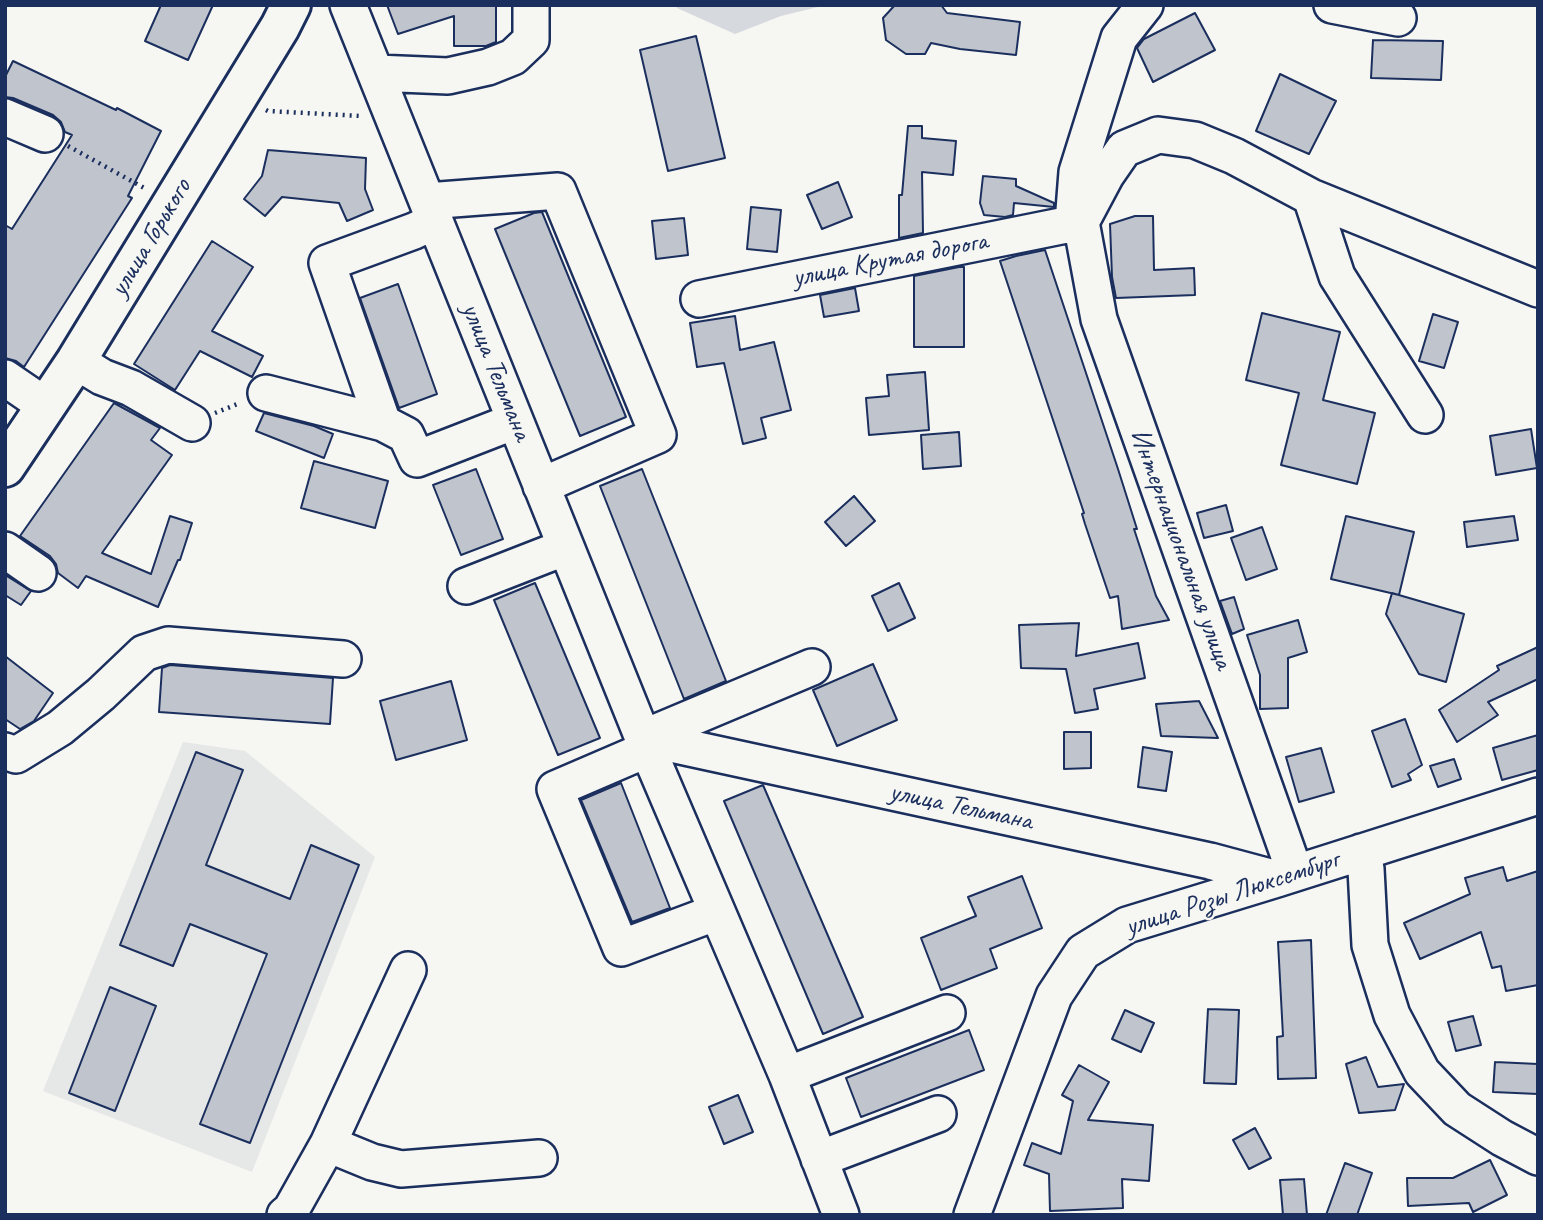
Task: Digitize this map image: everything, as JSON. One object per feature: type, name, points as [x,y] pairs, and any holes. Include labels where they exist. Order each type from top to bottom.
[{"type":"main road","name":"улица Горького","points":[[5,467],[76,361],[291,5]]},
{"type":"street","name":"улица Тельмана","points":[[348,5],[646,743],[787,1075],[841,1215]]},
{"type":"street","points":[[376,73],[448,76],[488,67],[513,57],[531,40],[531,5]]},
{"type":"street","name":"Интернациональная улица","points":[[1145,5],[1119,38],[1115,50],[1077,172],[1077,223],[1099,319],[1286,876]]},
{"type":"street","points":[[1332,5],[1398,18]]},
{"type":"street","points":[[5,117],[46,134]]},
{"type":"street","points":[[1077,223],[1124,149],[1158,135],[1195,140],[1234,156],[1311,197],[1538,289]]},
{"type":"street","points":[[383,423],[327,263],[414,231],[431,211],[558,191],[658,435],[541,486]]},
{"type":"street","points":[[1311,197],[1337,276],[1424,415]]},
{"type":"street","name":"улица Крутая дорога","points":[[699,299],[1077,223]]},
{"type":"street","points":[[76,361],[102,377],[131,388],[192,423]]},
{"type":"street","points":[[5,378],[46,406]]},
{"type":"street","points":[[266,393],[383,423],[406,435],[417,459],[515,421]]},
{"type":"street","points":[[466,586],[566,547]]},
{"type":"street","points":[[5,550],[38,573]]},
{"type":"street","points":[[5,751],[16,755],[60,727],[101,694],[144,653],[168,645],[344,659]]},
{"type":"street","points":[[717,912],[621,948],[555,789],[646,743],[812,667]]},
{"type":"street","name":"улица Тельмана","points":[[646,743],[1286,876]]},
{"type":"street","name":"улица Розы Люксембург","points":[[972,1215],[1054,996],[1083,951],[1127,925],[1538,796]]},
{"type":"street","points":[[1361,852],[1366,869],[1370,944],[1392,1015],[1422,1072],[1457,1109],[1538,1157]]},
{"type":"street","points":[[285,1215],[291,1210],[328,1144],[408,970]]},
{"type":"street","points":[[787,1075],[947,1013]]},
{"type":"street","points":[[819,1159],[937,1114]]},
{"type":"street","points":[[1502,1138],[1538,1124]]},
{"type":"street","points":[[328,1144],[372,1162],[401,1169],[539,1158]]},
{"type":"path","points":[[268,111],[368,117]]},
{"type":"path","points":[[46,134],[152,192]]},
{"type":"path","points":[[192,423],[266,393]]},
{"type":"shaded area","points":[[676,5],[826,5],[781,16],[735,34],[677,8]]},
{"type":"shaded area","points":[[183,742],[245,751],[375,857],[252,1172],[43,1091]]},
{"type":"building","points":[[161,5],[213,5],[188,60],[145,41]]},
{"type":"building","points":[[387,5],[496,5],[496,42],[486,46],[454,46],[454,16],[398,34]]},
{"type":"building","points":[[895,5],[941,5],[947,13],[1020,22],[1016,55],[931,43],[925,54],[906,54],[886,40],[883,18]]},
{"type":"building","points":[[1195,13],[1215,50],[1153,82],[1137,48],[1144,39]]},
{"type":"building","points":[[696,36],[725,158],[668,171],[640,50]]},
{"type":"building","points":[[1373,40],[1443,41],[1441,80],[1371,78]]},
{"type":"building","points":[[13,61],[161,131],[128,196],[132,198],[24,367],[5,358],[5,225],[12,229],[72,135],[65,132],[61,122],[53,115],[5,97],[5,77]]},
{"type":"building","points":[[1280,74],[1336,101],[1309,154],[1256,131]]},
{"type":"building","points":[[908,126],[922,126],[922,138],[956,141],[953,175],[922,172],[923,233],[899,238],[899,195],[902,195]]},
{"type":"building","points":[[268,150],[366,158],[365,189],[373,210],[347,221],[339,203],[282,197],[265,216],[244,199],[262,176]]},
{"type":"building","points":[[983,176],[1016,179],[1016,186],[1054,203],[1054,207],[1014,203],[1013,215],[984,215],[980,203]]},
{"type":"building","points":[[838,182],[852,217],[822,229],[807,195]]},
{"type":"building","points":[[751,207],[781,210],[777,252],[747,249]]},
{"type":"building","points":[[542,212],[626,417],[580,436],[495,229]]},
{"type":"building","points":[[1135,216],[1153,216],[1154,270],[1194,268],[1195,295],[1116,298],[1112,277],[1110,224]]},
{"type":"building","points":[[684,218],[688,255],[656,259],[652,221]]},
{"type":"building","points":[[212,241],[253,267],[212,331],[263,356],[252,377],[200,351],[175,390],[134,364]]},
{"type":"building","points":[[1045,250],[1118,469],[1156,596],[1169,620],[1122,629],[1118,596],[1110,598],[1085,524],[1084,513],[1000,261]]},
{"type":"building","points":[[964,267],[964,347],[914,347],[914,276]]},
{"type":"building","points":[[398,284],[437,394],[399,408],[360,298]]},
{"type":"building","points":[[855,288],[859,311],[824,317],[820,295]]},
{"type":"building","points":[[1262,313],[1340,332],[1323,400],[1375,413],[1357,484],[1281,465],[1299,393],[1246,380]]},
{"type":"building","points":[[1433,314],[1458,322],[1444,368],[1419,361]]},
{"type":"building","points":[[735,316],[740,350],[774,342],[791,410],[761,418],[766,438],[743,444],[724,363],[697,367],[690,323]]},
{"type":"building","points":[[925,372],[929,430],[869,435],[866,398],[889,396],[887,375]]},
{"type":"building","points":[[114,403],[160,428],[151,440],[172,455],[102,553],[151,574],[170,516],[192,523],[180,560],[158,607],[86,576],[78,588],[58,573],[50,556],[20,536]]},
{"type":"building","points":[[264,413],[314,426],[333,434],[324,458],[256,431]]},
{"type":"building","points":[[1531,429],[1537,468],[1496,475],[1490,436]]},
{"type":"building","points":[[959,432],[961,466],[923,469],[921,435]]},
{"type":"building","points":[[314,461],[388,481],[375,528],[301,508]]},
{"type":"building","points":[[476,469],[503,539],[461,555],[433,485]]},
{"type":"building","points":[[642,469],[726,681],[684,699],[600,486]]},
{"type":"building","points":[[854,496],[875,521],[846,546],[825,522]]},
{"type":"building","points":[[1226,505],[1233,531],[1204,538],[1197,513]]},
{"type":"building","points":[[1346,516],[1414,532],[1399,595],[1331,579]]},
{"type":"building","points":[[1514,516],[1518,540],[1467,547],[1464,522]]},
{"type":"building","points":[[1262,527],[1277,569],[1246,580],[1231,538]]},
{"type":"building","points":[[5,575],[31,591],[21,605],[5,595]]},
{"type":"building","points":[[535,583],[600,738],[558,755],[494,600]]},
{"type":"building","points":[[899,583],[915,618],[888,631],[872,596]]},
{"type":"building","points":[[1392,593],[1464,614],[1446,682],[1419,674],[1386,614]]},
{"type":"building","points":[[1234,597],[1244,629],[1232,634],[1220,601]]},
{"type":"building","points":[[1298,620],[1307,652],[1288,658],[1288,708],[1260,709],[1260,675],[1247,635]]},
{"type":"building","points":[[1079,623],[1076,656],[1138,643],[1145,678],[1094,689],[1098,709],[1075,713],[1066,669],[1021,668],[1019,625]]},
{"type":"building","points":[[1538,647],[1538,679],[1488,702],[1498,715],[1457,742],[1439,710],[1499,670],[1497,666]]},
{"type":"building","points":[[5,656],[53,693],[34,721],[20,729],[5,719]]},
{"type":"building","points":[[873,664],[897,720],[837,746],[813,690]]},
{"type":"building","points":[[170,665],[333,678],[330,724],[159,712],[162,668]]},
{"type":"building","points":[[451,681],[467,740],[396,760],[380,701]]},
{"type":"building","points":[[1199,701],[1218,738],[1161,736],[1156,704]]},
{"type":"building","points":[[1405,719],[1422,765],[1408,774],[1411,780],[1392,787],[1372,731]]},
{"type":"building","points":[[1064,732],[1091,732],[1091,768],[1064,769]]},
{"type":"building","points":[[1538,735],[1538,770],[1502,780],[1493,748]]},
{"type":"building","points":[[1143,747],[1172,752],[1166,791],[1138,787]]},
{"type":"building","points":[[1321,748],[1334,792],[1299,802],[1286,757]]},
{"type":"building","points":[[196,752],[243,770],[206,865],[290,899],[311,845],[359,865],[250,1143],[200,1124],[267,954],[190,924],[173,966],[120,945]]},
{"type":"building","points":[[1454,759],[1461,779],[1438,787],[1430,766]]},
{"type":"building","points":[[621,783],[670,908],[632,922],[581,800]]},
{"type":"building","points":[[763,785],[863,1017],[823,1034],[724,801]]},
{"type":"building","points":[[1503,867],[1507,881],[1538,871],[1538,985],[1506,991],[1501,966],[1492,968],[1481,932],[1420,959],[1404,923],[1470,894],[1465,878]]},
{"type":"building","points":[[1022,876],[1042,928],[990,949],[997,968],[941,990],[921,938],[976,916],[968,897]]},
{"type":"building","points":[[1311,940],[1316,1078],[1278,1079],[1277,1037],[1283,1036],[1278,942]]},
{"type":"building","points":[[110,987],[156,1006],[115,1111],[69,1093]]},
{"type":"building","points":[[1208,1009],[1239,1010],[1236,1084],[1204,1083]]},
{"type":"building","points":[[1125,1010],[1154,1023],[1141,1052],[1112,1039]]},
{"type":"building","points":[[1473,1016],[1481,1045],[1456,1051],[1448,1022]]},
{"type":"building","points":[[969,1030],[984,1070],[861,1117],[846,1078]]},
{"type":"building","points":[[1366,1057],[1378,1087],[1404,1084],[1395,1110],[1359,1113],[1346,1064]]},
{"type":"building","points":[[1495,1062],[1538,1064],[1538,1094],[1493,1092]]},
{"type":"building","points":[[1079,1065],[1109,1082],[1088,1120],[1153,1125],[1149,1181],[1122,1179],[1123,1208],[1050,1211],[1049,1174],[1024,1165],[1032,1143],[1061,1154],[1073,1101],[1062,1095]]},
{"type":"building","points":[[738,1095],[753,1132],[724,1144],[709,1107]]},
{"type":"building","points":[[1255,1128],[1271,1158],[1249,1169],[1233,1140]]},
{"type":"building","points":[[1490,1160],[1507,1195],[1473,1212],[1469,1203],[1408,1206],[1407,1178],[1453,1178]]},
{"type":"building","points":[[1345,1163],[1372,1173],[1357,1215],[1326,1215]]},
{"type":"building","points":[[1304,1179],[1307,1215],[1283,1215],[1280,1180]]}]
